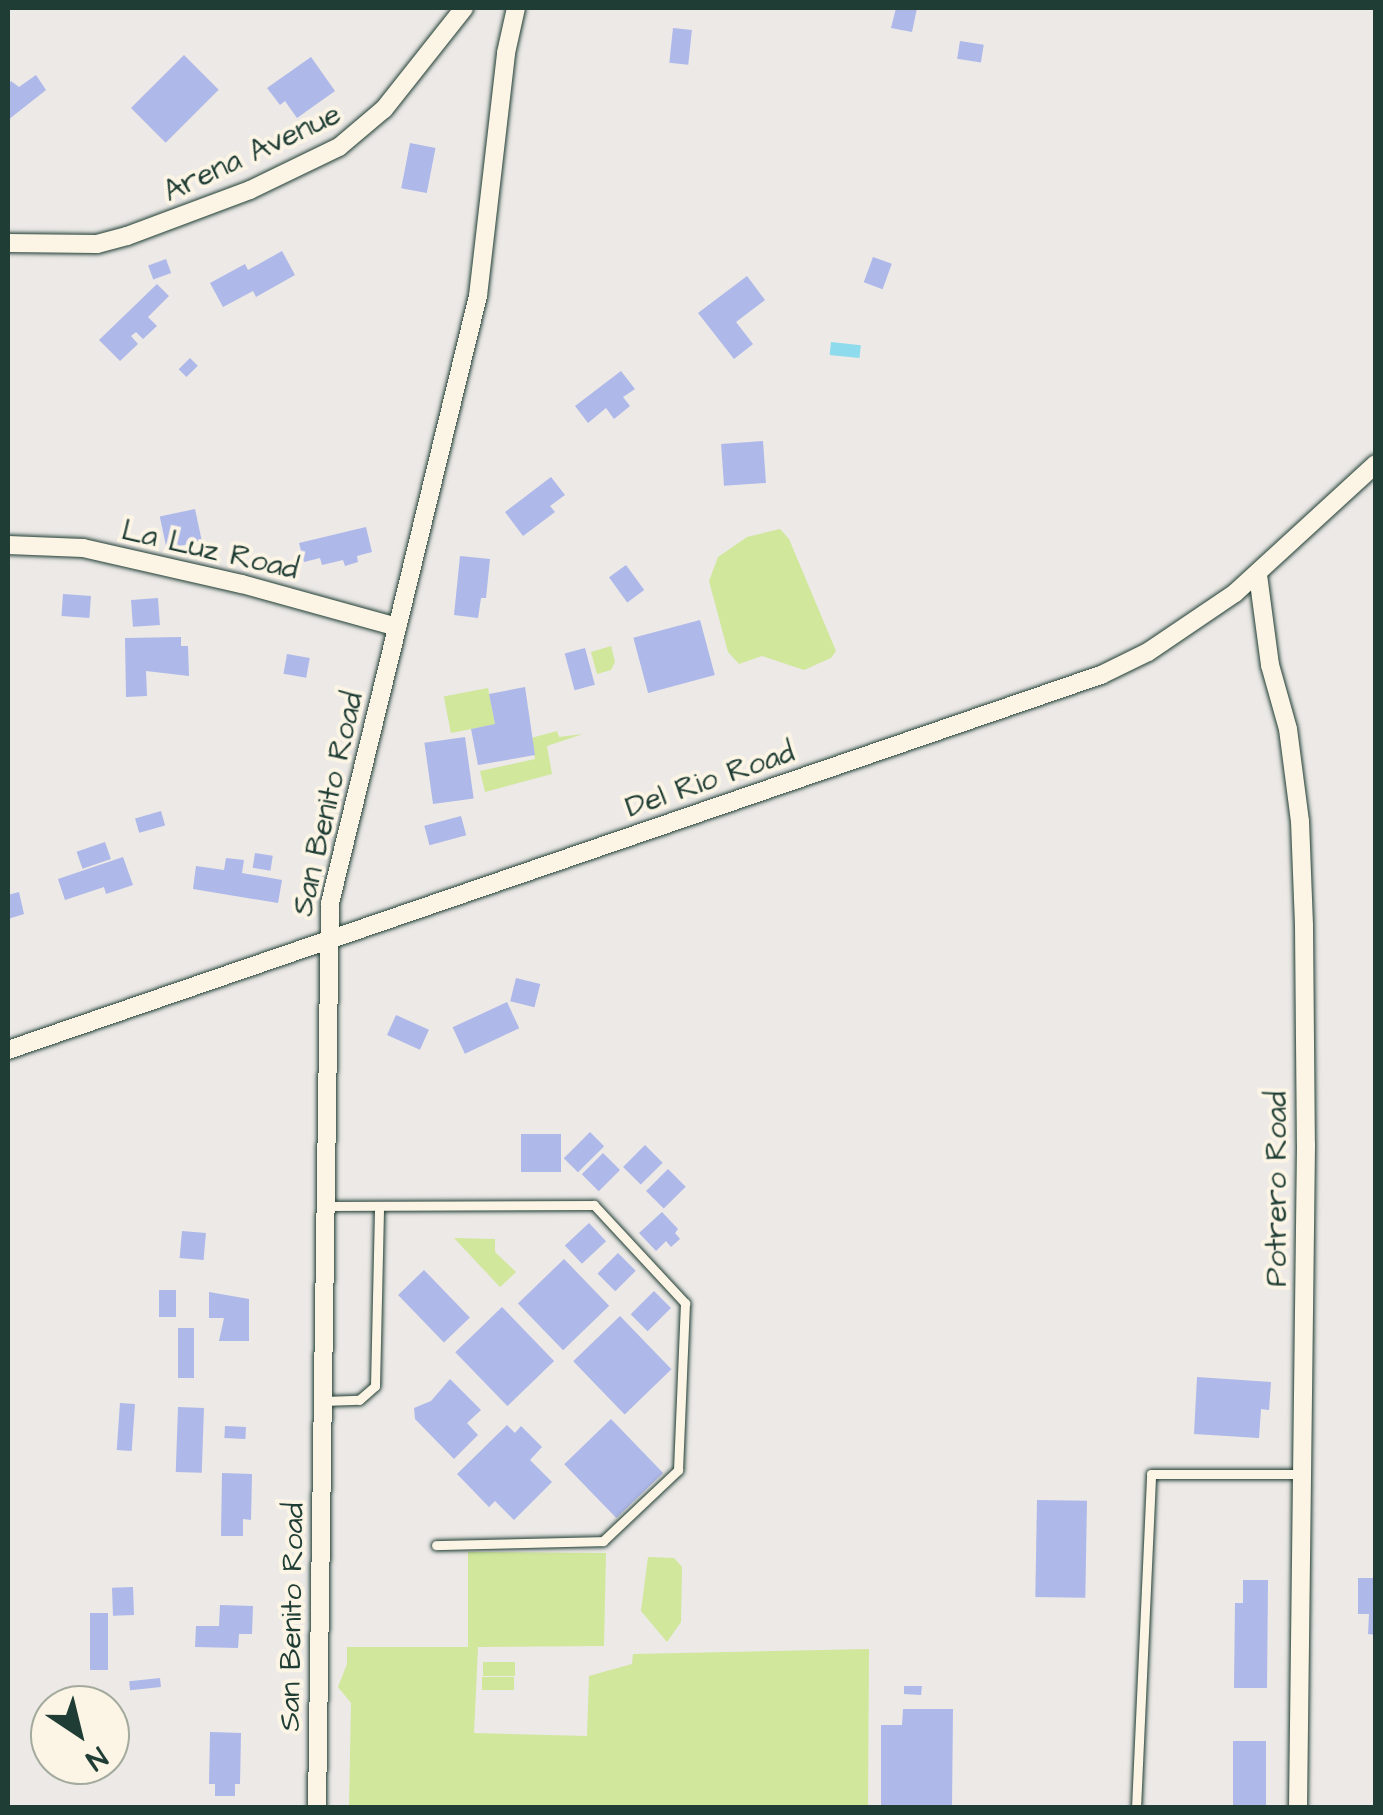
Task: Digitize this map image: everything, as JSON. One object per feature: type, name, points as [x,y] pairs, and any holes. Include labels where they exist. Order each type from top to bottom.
[{"type":"street","name":"Arena Avenue","points":[[8,244],[97,244],[127,236],[250,190],[339,147],[384,109],[464,8]]},
{"type":"street","name":"San Benito Road","points":[[317,1808],[326,940],[330,903],[478,296],[506,53],[516,8]]},
{"type":"street","name":"Del Rio Road","points":[[8,1050],[1101,675],[1176,635],[1258,574],[1376,464]]},
{"type":"street","name":"La Luz Road","points":[[8,545],[83,548],[242,584],[398,627]]},
{"type":"street","name":"Potrero Road","points":[[1258,574],[1270,665],[1288,728],[1300,821],[1306,1145],[1298,1808]]},
{"type":"lane","points":[[324,1206],[594,1205],[684,1303],[678,1470],[603,1541],[436,1545]]},
{"type":"lane","points":[[322,1402],[358,1400],[375,1386],[379,1206]]},
{"type":"lane","points":[[1136,1808],[1151,1474],[1302,1474]]},
{"type":"green space","points":[[780,529],[789,539],[836,651],[831,658],[804,670],[762,656],[739,664],[728,652],[709,581],[718,557],[747,537]]},
{"type":"green space","points":[[611,646],[615,662],[611,670],[597,674],[591,652]]},
{"type":"green space","points":[[488,688],[495,724],[451,733],[444,697]]},
{"type":"green space","points":[[557,731],[559,737],[583,734],[547,746],[552,774],[485,792],[480,771],[535,759],[531,738]]},
{"type":"green space","points":[[454,1238],[495,1239],[495,1252],[516,1272],[500,1287]]},
{"type":"green space","points":[[468,1552],[606,1553],[604,1646],[478,1647],[474,1733],[587,1736],[589,1676],[632,1664],[633,1654],[869,1649],[868,1807],[349,1807],[351,1703],[338,1687],[347,1664],[347,1647],[468,1647]]},
{"type":"green space","points":[[648,1557],[674,1558],[682,1567],[681,1622],[667,1642],[641,1611]]},
{"type":"green space","points":[[483,1662],[515,1662],[515,1676],[483,1676]]},
{"type":"green space","points":[[482,1677],[514,1677],[514,1690],[482,1690]]},
{"type":"water","points":[[831,342],[861,345],[859,358],[830,355]]},
{"type":"building","points":[[896,8],[917,8],[912,32],[891,28]]},
{"type":"building","points":[[673,28],[692,30],[688,65],[669,63]]},
{"type":"building","points":[[960,41],[984,45],[981,63],[957,59]]},
{"type":"building","points":[[184,55],[219,90],[166,143],[131,108]]},
{"type":"building","points":[[311,57],[335,91],[297,118],[285,101],[280,105],[267,88]]},
{"type":"building","points":[[36,75],[46,90],[8,120],[11,81],[19,87]]},
{"type":"building","points":[[410,143],[436,148],[427,193],[401,188]]},
{"type":"building","points":[[282,251],[295,275],[256,297],[253,291],[223,307],[210,283],[245,264],[248,270]]},
{"type":"building","points":[[873,257],[892,264],[883,289],[864,282]]},
{"type":"building","points":[[166,259],[171,273],[153,280],[148,265]]},
{"type":"building","points":[[747,276],[765,300],[736,322],[753,344],[734,359],[698,313]]},
{"type":"building","points":[[157,284],[169,296],[148,317],[157,326],[143,339],[136,332],[131,336],[138,344],[120,361],[99,340]]},
{"type":"building","points":[[190,358],[198,366],[186,377],[179,369]]},
{"type":"building","points":[[621,371],[635,389],[623,397],[630,406],[614,419],[606,408],[588,423],[575,406]]},
{"type":"building","points":[[763,441],[766,483],[724,486],[721,444]]},
{"type":"building","points":[[551,477],[565,495],[550,506],[555,512],[523,536],[505,512]]},
{"type":"building","points":[[195,509],[202,541],[167,549],[160,516]]},
{"type":"building","points":[[366,527],[372,552],[357,556],[358,562],[345,566],[343,560],[322,565],[320,558],[304,562],[299,543]]},
{"type":"building","points":[[460,556],[490,559],[486,598],[481,598],[478,618],[454,615]]},
{"type":"building","points":[[626,565],[644,590],[627,602],[609,577]]},
{"type":"building","points":[[63,594],[91,596],[89,618],[61,616]]},
{"type":"building","points":[[158,598],[160,625],[133,627],[131,600]]},
{"type":"building","points":[[700,620],[715,675],[648,693],[633,638]]},
{"type":"building","points":[[181,637],[181,646],[188,646],[189,676],[146,671],[147,696],[126,697],[125,638]]},
{"type":"building","points":[[585,648],[595,685],[575,690],[565,653]]},
{"type":"building","points":[[287,654],[310,658],[306,678],[284,674]]},
{"type":"building","points":[[525,687],[535,755],[478,765],[471,729],[495,724],[489,694]]},
{"type":"building","points":[[465,737],[474,798],[433,804],[424,743]]},
{"type":"building","points":[[161,811],[165,825],[139,833],[135,818]]},
{"type":"building","points":[[461,816],[466,835],[429,845],[424,826]]},
{"type":"building","points":[[105,842],[111,859],[82,869],[77,852]]},
{"type":"building","points":[[255,853],[273,856],[270,871],[253,868]]},
{"type":"building","points":[[123,857],[133,885],[106,894],[104,887],[65,900],[58,879]]},
{"type":"building","points":[[226,858],[244,860],[242,873],[282,880],[278,903],[193,889],[196,866],[224,870]]},
{"type":"building","points":[[19,892],[24,914],[8,919],[8,895]]},
{"type":"building","points":[[516,978],[540,984],[534,1007],[510,1001]]},
{"type":"building","points":[[507,1002],[519,1028],[465,1054],[453,1027]]},
{"type":"building","points":[[396,1015],[429,1030],[420,1050],[387,1035]]},
{"type":"building","points":[[590,1132],[604,1146],[578,1172],[564,1158]]},
{"type":"building","points":[[521,1134],[561,1134],[561,1172],[521,1172]]},
{"type":"building","points":[[645,1145],[663,1163],[641,1185],[623,1167]]},
{"type":"building","points":[[603,1153],[620,1170],[599,1191],[582,1174]]},
{"type":"building","points":[[668,1169],[686,1187],[664,1209],[646,1191]]},
{"type":"building","points":[[662,1212],[678,1229],[675,1233],[680,1239],[671,1247],[666,1241],[656,1251],[639,1233]]},
{"type":"building","points":[[589,1223],[606,1241],[582,1264],[565,1246]]},
{"type":"building","points":[[182,1231],[206,1233],[204,1260],[180,1258]]},
{"type":"building","points":[[618,1253],[636,1271],[615,1291],[597,1274]]},
{"type":"building","points":[[564,1259],[609,1306],[563,1350],[518,1303]]},
{"type":"building","points":[[424,1270],[470,1317],[444,1342],[398,1295]]},
{"type":"building","points":[[159,1290],[176,1290],[176,1317],[159,1317]]},
{"type":"building","points":[[654,1291],[671,1308],[648,1331],[631,1314]]},
{"type":"building","points":[[209,1292],[249,1299],[249,1341],[219,1341],[224,1318],[209,1318]]},
{"type":"building","points":[[502,1307],[554,1361],[507,1406],[455,1352]]},
{"type":"building","points":[[620,1316],[671,1369],[625,1414],[573,1361]]},
{"type":"building","points":[[178,1328],[194,1328],[194,1378],[178,1378]]},
{"type":"building","points":[[1197,1377],[1271,1382],[1269,1410],[1261,1409],[1259,1438],[1194,1434]]},
{"type":"building","points":[[450,1379],[481,1410],[467,1423],[478,1435],[454,1459],[415,1419],[414,1408],[431,1401]]},
{"type":"building","points":[[120,1403],[135,1404],[132,1451],[117,1450]]},
{"type":"building","points":[[178,1407],[204,1408],[202,1473],[176,1472]]},
{"type":"building","points":[[611,1419],[663,1473],[616,1518],[564,1464]]},
{"type":"building","points":[[507,1425],[515,1433],[521,1426],[542,1447],[530,1460],[552,1482],[514,1520],[495,1501],[489,1507],[457,1474]]},
{"type":"building","points":[[225,1426],[246,1427],[245,1439],[224,1438]]},
{"type":"building","points":[[222,1473],[252,1474],[251,1520],[243,1519],[243,1536],[221,1536]]},
{"type":"building","points":[[1037,1500],[1087,1501],[1085,1598],[1035,1597]]},
{"type":"building","points":[[1358,1578],[1376,1578],[1376,1635],[1368,1634],[1369,1614],[1358,1614]]},
{"type":"building","points":[[1243,1580],[1268,1580],[1267,1688],[1234,1688],[1235,1603],[1243,1603]]},
{"type":"building","points":[[133,1587],[134,1615],[113,1616],[112,1588]]},
{"type":"building","points":[[220,1605],[253,1606],[252,1634],[239,1634],[238,1648],[195,1647],[196,1626],[219,1626]]},
{"type":"building","points":[[90,1613],[108,1613],[108,1670],[90,1670]]},
{"type":"building","points":[[160,1678],[161,1687],[130,1690],[129,1681]]},
{"type":"building","points":[[904,1686],[922,1686],[921,1695],[904,1694]]},
{"type":"building","points":[[903,1709],[953,1709],[952,1808],[881,1808],[881,1725],[902,1725]]},
{"type":"building","points":[[210,1732],[241,1733],[240,1784],[235,1784],[235,1796],[215,1796],[215,1784],[209,1784]]},
{"type":"building","points":[[1233,1741],[1266,1741],[1266,1808],[1233,1808]]}]
